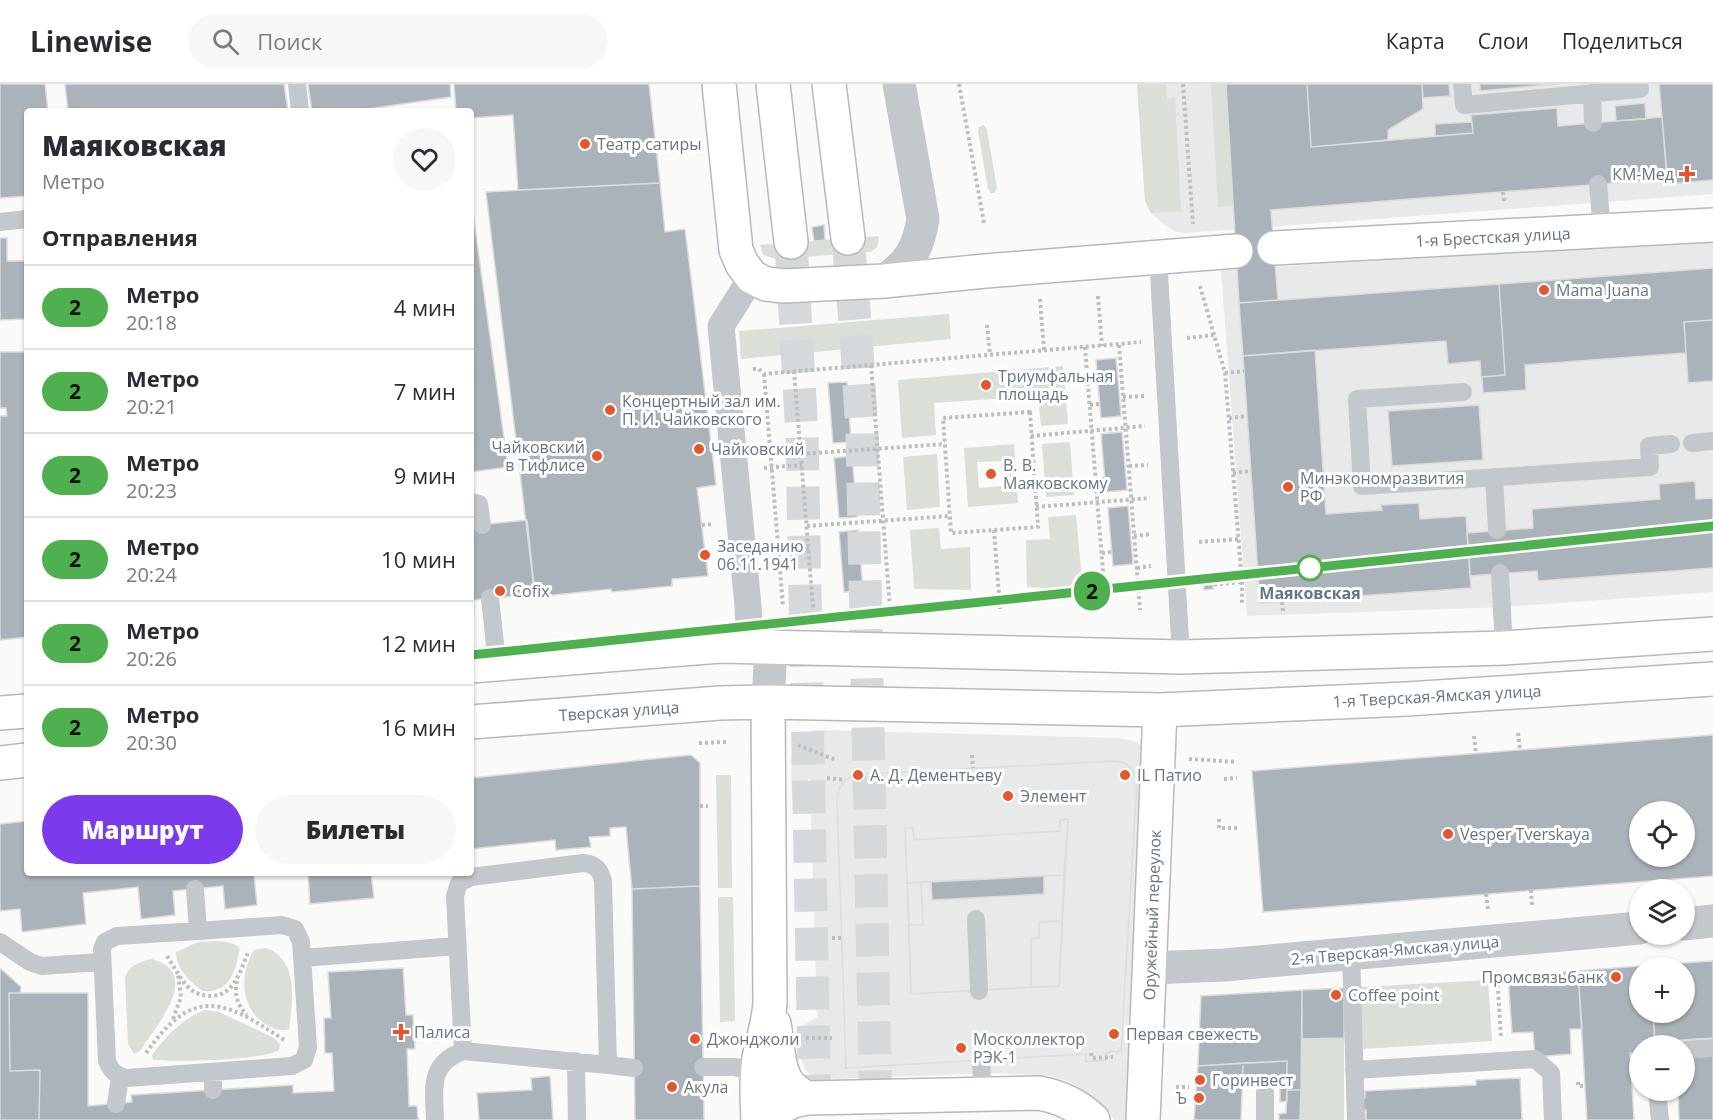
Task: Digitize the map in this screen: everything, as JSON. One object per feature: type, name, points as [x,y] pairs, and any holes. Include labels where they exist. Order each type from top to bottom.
[{"type":"main road","points":[[719,84],[744,263],[766,284],[774,286],[884,281],[1236,251]]},
{"type":"main road","points":[[773,84],[791,242]]},
{"type":"main road","points":[[829,84],[848,238]]},
{"type":"main road","name":"1-я Брестская улица","points":[[1274,248],[1713,225]]},
{"type":"main road","points":[[484,665],[720,646],[1181,657],[1504,648],[1713,634]]},
{"type":"main road","name":"1-я Тверская-Ямская улица","points":[[1160,710],[1407,699],[1713,679]]},
{"type":"main road","points":[[758,1120],[757,1073],[769,1019],[770,1002],[768,702],[1160,710]]},
{"type":"main road","name":"Тверская улица","points":[[474,722],[720,703],[768,702]]},
{"type":"main road","name":"Оружейный переулок","points":[[1143,1120],[1160,710]]},
{"type":"main road","points":[[0,713],[24,711]]},
{"type":"main road","points":[[0,763],[24,760]]},
{"type":"main road","points":[[770,1002],[783,1077],[796,1093],[808,1098]]},
{"type":"main road","points":[[770,1120],[775,1112],[786,1103],[808,1098],[1039,1093],[1072,1103],[1093,1120]]},
{"type":"street","points":[[884,281],[911,258],[920,238],[923,219],[899,84]]},
{"type":"street","points":[[744,263],[721,326],[742,553],[768,702]]},
{"type":"street","points":[[1695,923],[1713,921]]},
{"type":"street","name":"2-я Тверская-Ямская улица","points":[[1150,968],[1224,965],[1629,929]]},
{"type":"lane","points":[[297,84],[300,108]]},
{"type":"lane","points":[[1462,84],[1464,105],[1640,89],[1639,84]]},
{"type":"lane","points":[[1592,93],[1593,123]]},
{"type":"lane","points":[[1598,184],[1602,231]]},
{"type":"lane","points":[[0,222],[24,219]]},
{"type":"lane","points":[[1158,256],[1181,657]]},
{"type":"lane","points":[[1463,392],[1357,399],[1362,486],[1650,467],[1649,446],[1671,444]]},
{"type":"lane","points":[[1692,443],[1713,441]]},
{"type":"lane","points":[[1494,477],[1497,530]]},
{"type":"lane","points":[[474,503],[479,504],[482,525]]},
{"type":"lane","points":[[1500,573],[1504,648]]},
{"type":"lane","points":[[484,665],[490,598]]},
{"type":"lane","points":[[463,1051],[455,896],[459,883],[464,879],[583,863],[597,868],[603,880],[608,1065]]},
{"type":"lane","points":[[195,888],[198,931]]},
{"type":"lane","points":[[976,919],[979,991]]},
{"type":"lane","points":[[282,925],[295,929],[301,942],[308,1047],[304,1060],[292,1066],[213,1081],[126,1077],[114,1073],[108,1061],[101,962],[105,942],[111,938],[258,926],[282,925]]},
{"type":"lane","points":[[0,942],[30,962],[42,966],[101,962]]},
{"type":"lane","points":[[302,958],[457,946]]},
{"type":"lane","points":[[1351,953],[1356,1120]]},
{"type":"lane","points":[[1695,1049],[1713,1048]]},
{"type":"lane","points":[[435,1120],[436,1075],[451,1055],[463,1051],[634,1068]]},
{"type":"lane","points":[[1354,1070],[1535,1059],[1551,1073],[1553,1120]]},
{"type":"lane","points":[[981,1060],[983,1095]]},
{"type":"lane","points":[[576,1061],[577,1120]]},
{"type":"lane","points":[[703,1067],[735,1067],[757,1073]]},
{"type":"lane","points":[[116,1104],[126,1077]]},
{"type":"lane","points":[[1265,1093],[1265,1120]]},
{"type":"lane","points":[[1658,1101],[1660,1120]]},
{"type":"path","points":[[959,84],[984,223]]},
{"type":"path","points":[[1183,84],[1192,224],[1203,223]]},
{"type":"path","points":[[1503,192],[1504,201]]},
{"type":"path","points":[[1201,292],[1225,374],[1242,605]]},
{"type":"path","points":[[1098,296],[1102,346]]},
{"type":"path","points":[[1040,299],[1044,350]]},
{"type":"path","points":[[987,326],[990,355]]},
{"type":"path","points":[[783,607],[764,374],[1140,342]]},
{"type":"path","points":[[1119,344],[1140,610]]},
{"type":"path","points":[[1085,347],[1106,610]]},
{"type":"path","points":[[871,365],[890,608]]},
{"type":"path","points":[[794,371],[813,607]]},
{"type":"path","points":[[1225,374],[1244,371]]},
{"type":"path","points":[[1123,398],[1143,397]]},
{"type":"path","points":[[1090,405],[1100,404]]},
{"type":"path","points":[[1030,412],[1031,436],[1038,527],[951,533],[943,418],[1030,412]]},
{"type":"path","points":[[1228,418],[1247,416]]},
{"type":"path","points":[[1031,436],[1144,426]]},
{"type":"path","points":[[801,454],[945,444]]},
{"type":"path","points":[[734,471],[802,465]]},
{"type":"path","points":[[1129,466],[1146,465]]},
{"type":"path","points":[[1233,473],[1251,471]]},
{"type":"path","points":[[1096,479],[1105,479]]},
{"type":"path","points":[[1036,507],[1147,498]]},
{"type":"path","points":[[807,526],[950,516]]},
{"type":"path","points":[[994,530],[1000,609]]},
{"type":"path","points":[[1134,536],[1149,534]]},
{"type":"path","points":[[1198,548],[1198,542],[1238,539]]},
{"type":"path","points":[[742,553],[808,548]]},
{"type":"path","points":[[1102,553],[1111,552]]},
{"type":"path","points":[[1137,568],[1150,567]]},
{"type":"path","points":[[1208,585],[1242,582]]},
{"type":"path","points":[[1282,602],[1283,611]]},
{"type":"path","points":[[1518,733],[1520,750]]},
{"type":"path","points":[[1474,736],[1476,754]]},
{"type":"path","points":[[699,743],[726,742]]},
{"type":"path","points":[[795,744],[836,760]]},
{"type":"path","points":[[972,755],[973,768]]},
{"type":"path","points":[[1184,759],[1237,762]]},
{"type":"path","points":[[827,778],[845,780]]},
{"type":"path","points":[[1224,779],[1238,778]]},
{"type":"path","points":[[700,806],[708,806]]},
{"type":"path","points":[[1219,819],[1219,828],[1239,828]]},
{"type":"path","points":[[1531,891],[1532,905]]},
{"type":"path","points":[[1486,894],[1488,909]]},
{"type":"path","points":[[249,1017],[241,1009],[235,990],[258,926]]},
{"type":"path","points":[[152,934],[188,987],[202,996],[222,994],[238,977]]},
{"type":"path","points":[[832,938],[842,938]]},
{"type":"path","points":[[1497,966],[1503,1061]]},
{"type":"path","points":[[126,1077],[174,1018],[181,997],[177,971]]},
{"type":"path","points":[[167,1027],[179,1016],[200,1006],[211,1005],[237,1011],[288,1043],[304,1060]]},
{"type":"path","points":[[798,1039],[832,1038]]},
{"type":"path","points":[[1091,1053],[1092,1058],[1106,1057]]},
{"type":"shaded area","points":[[1137,84],[1713,84],[1713,194],[1184,233],[1174,231],[1165,225],[1151,213],[1145,201]]},
{"type":"shaded area","points":[[1137,84],[1166,84],[1167,99],[1175,98],[1181,211],[1151,213],[1145,201]]},
{"type":"shaded area","points":[[1211,84],[1226,84],[1234,205],[1218,207]]},
{"type":"shaded area","points":[[984,125],[987,130],[997,188],[995,193],[991,193],[988,189],[978,131],[979,127]]},
{"type":"shaded area","points":[[879,236],[877,247],[871,252],[776,259],[763,255],[760,245]]},
{"type":"shaded area","points":[[1713,241],[1713,592],[1502,607],[1247,616],[1221,270]]},
{"type":"shaded area","points":[[949,314],[951,339],[741,359],[739,331]]},
{"type":"shaded area","points":[[1063,366],[1068,424],[1041,426],[1038,396],[934,403],[936,435],[902,438],[898,380]]},
{"type":"shaded area","points":[[1070,442],[1074,495],[1046,497],[1042,444]]},
{"type":"shaded area","points":[[1014,444],[1018,503],[968,507],[964,448]],"holes":[[[1001,461],[1003,486],[979,488],[977,462]]]},
{"type":"shaded area","points":[[937,454],[940,507],[907,510],[903,457]]},
{"type":"shaded area","points":[[1076,515],[1083,590],[1027,587],[1026,540],[1050,539],[1048,517]]},
{"type":"shaded area","points":[[939,528],[941,549],[970,547],[971,590],[914,589],[910,530]]},
{"type":"shaded area","points":[[817,730],[1119,738],[1136,742],[1144,748],[1136,1120],[1114,1120],[1110,1113],[1084,1091],[1068,1081],[1051,1076],[998,1073],[827,1079],[812,1076],[806,1071],[801,1059],[798,1029],[817,1017],[810,778],[792,794],[791,760],[798,737]]},
{"type":"shaded area","points":[[716,775],[731,775],[732,888],[718,888]]},
{"type":"shaded area","points":[[718,897],[733,897],[735,1021],[720,1022]]},
{"type":"shaded area","points":[[198,942],[226,942],[240,949],[230,979],[220,988],[203,991],[189,979],[178,964],[176,952]]},
{"type":"shaded area","points":[[266,948],[277,954],[289,971],[292,1006],[289,1029],[286,1030],[278,1030],[267,1025],[251,1010],[247,1001],[244,980],[249,960],[254,950]]},
{"type":"shaded area","points":[[151,959],[166,966],[174,975],[175,987],[164,1014],[140,1051],[134,1054],[128,1044],[125,978],[132,967]]},
{"type":"shaded area","points":[[1488,980],[1492,1041],[1363,1049],[1360,987]]},
{"type":"shaded area","points":[[205,1010],[219,1012],[274,1038],[280,1044],[279,1050],[238,1059],[153,1060],[152,1055],[175,1028]]},
{"type":"shaded area","points":[[1344,1038],[1344,1120],[1300,1120],[1302,1039]]},
{"type":"building","points":[[0,84],[45,84],[48,108],[24,108],[24,196],[0,198]]},
{"type":"building","points":[[65,84],[284,84],[288,108],[68,108]]},
{"type":"building","points":[[308,84],[450,84],[451,97],[374,108],[312,108]]},
{"type":"building","name":"Театр сатиры","points":[[454,84],[649,84],[660,183],[518,190],[513,115],[474,118],[474,108],[456,108]]},
{"type":"building","points":[[1226,84],[1307,84],[1311,147],[1473,133],[1471,115],[1557,108],[1558,126],[1662,117],[1667,179],[1271,210],[1278,300],[1239,303]]},
{"type":"building","points":[[1307,84],[1422,84],[1423,109],[1388,130],[1388,140],[1311,147]]},
{"type":"building","points":[[1422,84],[1449,84],[1450,96],[1423,98]]},
{"type":"building","points":[[1480,84],[1558,84],[1480,91]]},
{"type":"building","points":[[1659,84],[1713,84],[1713,180],[1668,184]]},
{"type":"building","points":[[1645,103],[1646,119],[1616,121],[1615,106]]},
{"type":"building","points":[[1472,122],[1473,133],[1435,136],[1435,124]]},
{"type":"building","name":"Концертный зал им. П. И. Чайковского","points":[[660,183],[665,232],[685,229],[698,335],[716,485],[697,488],[708,576],[672,579],[672,586],[612,592],[611,589],[535,597],[486,192]]},
{"type":"building","points":[[474,221],[508,467],[474,472]]},
{"type":"building","points":[[824,225],[825,240],[814,241],[812,227]]},
{"type":"building","points":[[0,238],[7,238],[7,261],[24,261],[24,319],[0,320]]},
{"type":"building","points":[[1713,268],[1713,320],[1684,322],[1686,353],[1525,365],[1526,390],[1483,393],[1482,377],[1505,375],[1499,284]]},
{"type":"building","points":[[1499,284],[1505,375],[1481,377],[1480,361],[1448,364],[1446,341],[1243,356],[1239,303]]},
{"type":"building","points":[[1713,320],[1713,381],[1688,383],[1684,322]]},
{"type":"building","name":"Минэкономразвития РФ","points":[[1315,350],[1326,514],[1382,510],[1381,505],[1419,503],[1420,519],[1466,516],[1471,588],[1260,603],[1243,356]]},
{"type":"building","points":[[0,352],[24,352],[24,637],[0,640],[0,416],[7,416],[6,408],[0,408]]},
{"type":"building","points":[[1116,358],[1121,416],[1101,418],[1096,360]]},
{"type":"building","points":[[847,382],[851,442],[833,443],[828,383]]},
{"type":"building","points":[[1479,405],[1483,460],[1392,466],[1388,411]]},
{"type":"building","points":[[1122,432],[1127,490],[1106,492],[1101,434]]},
{"type":"building","points":[[852,456],[857,517],[839,518],[834,458]]},
{"type":"building","points":[[1695,481],[1696,499],[1713,498],[1713,568],[1538,581],[1537,571],[1470,576],[1467,533],[1533,528],[1532,509],[1660,499],[1659,484]]},
{"type":"building","points":[[1128,506],[1133,564],[1113,566],[1108,508]]},
{"type":"building","points":[[527,520],[535,594],[474,600],[474,526]]},
{"type":"building","points":[[858,530],[863,591],[844,592],[839,532]]},
{"type":"building","points":[[1204,579],[1213,579],[1213,589],[1204,590]]},
{"type":"building","name":"Vesper Tverskaya","points":[[1713,735],[1713,876],[1629,879],[1629,883],[1263,912],[1252,771]]},
{"type":"building","points":[[691,755],[700,763],[700,886],[632,889],[626,827],[610,828],[610,836],[589,837],[591,847],[556,850],[555,840],[474,849],[474,778]]},
{"type":"building","points":[[1115,761],[1129,766],[1137,781],[1121,1051],[1106,1052],[1106,1060],[1086,1062],[1086,1054],[846,1068],[837,800],[839,789],[845,780],[855,775]],"holes":[[[1064,875],[1062,921],[1039,922],[1039,938],[1031,938],[1031,987],[911,994],[909,925],[923,925],[921,882]]]},
{"type":"building","points":[[1115,761],[1129,766],[1137,781],[1121,1051],[1106,1052],[1106,1060],[1086,1062],[1086,1054],[846,1068],[837,800],[839,789],[845,780],[855,775]],"holes":[[[1068,819],[1059,986],[911,994],[905,828],[913,828],[914,840],[1060,831],[1060,820]]]},
{"type":"building","points":[[1068,819],[1064,875],[907,883],[905,828],[913,828],[914,840],[1060,831],[1060,820]]},
{"type":"building","points":[[24,821],[24,876],[254,876],[257,905],[225,909],[223,886],[173,891],[175,915],[141,919],[138,887],[83,893],[86,924],[22,932],[20,909],[0,911],[0,824]]},
{"type":"building","points":[[308,876],[371,876],[374,898],[310,904]]},
{"type":"building","points":[[1044,876],[1044,894],[932,900],[931,882]]},
{"type":"building","points":[[921,882],[923,925],[909,925],[907,883]]},
{"type":"building","points":[[700,886],[704,1120],[635,1120],[632,889]]},
{"type":"building","points":[[1062,921],[1059,986],[1031,987],[1031,938],[1039,938],[1039,922]]},
{"type":"building","points":[[1713,961],[1713,1038],[1695,1039],[1695,1035],[1655,1035],[1654,1023],[1695,1023],[1695,962]]},
{"type":"building","points":[[1629,967],[1629,1023],[1654,1023],[1654,1035],[1629,1035],[1629,1101],[1633,1101],[1634,1120],[1587,1120],[1578,971]]},
{"type":"building","points":[[0,968],[21,987],[20,993],[9,993],[10,1071],[40,1070],[39,1120],[0,1120]]},
{"type":"building","points":[[403,968],[406,1015],[413,1015],[415,1049],[407,1049],[409,1106],[417,1106],[418,1120],[39,1120],[40,1070],[10,1071],[9,993],[88,993],[88,1106],[132,1102],[131,1095],[293,1085],[293,1093],[334,1091],[332,1053],[325,1053],[324,1018],[331,1018],[328,972]]},
{"type":"building","points":[[1578,971],[1582,1029],[1570,1029],[1571,1054],[1535,1057],[1533,1032],[1512,1033],[1508,975]]},
{"type":"building","points":[[1344,988],[1344,1038],[1302,1039],[1302,990]]},
{"type":"building","points":[[1302,990],[1301,1090],[1287,1090],[1287,1061],[1198,1066],[1201,996]]},
{"type":"building","points":[[1713,1055],[1713,1120],[1679,1120],[1678,1101],[1695,1101],[1695,1056]]},
{"type":"building","points":[[1287,1061],[1287,1101],[1280,1102],[1280,1082],[1242,1084],[1243,1063]]},
{"type":"building","points":[[1243,1063],[1241,1120],[1194,1120],[1198,1066]]},
{"type":"building","points":[[550,1076],[553,1120],[479,1120],[477,1093],[532,1090],[531,1078]]},
{"type":"building","points":[[1520,1078],[1522,1120],[1366,1120],[1366,1110],[1360,1111],[1360,1098],[1365,1098],[1365,1091],[1476,1085],[1476,1080]]},
{"type":"building","points":[[1287,1090],[1301,1090],[1300,1120],[1279,1120],[1279,1114],[1286,1113]]},
{"type":"tunnel","points":[[848,238],[862,433],[876,1120]]},
{"type":"tunnel","points":[[791,242],[802,435],[815,1120]]},
{"type":"metro line","name":"2","points":[[474,655],[1713,526]]},
{"type":"place","name":"Театр сатиры","points":[[585,144]]},
{"type":"place","name":"КМ-Мед","points":[[1687,174]]},
{"type":"place","name":"Mama Juana","points":[[1544,290]]},
{"type":"place","name":"Триумфальная площадь","points":[[986,385]]},
{"type":"place","name":"Концертный зал им. П. И. Чайковского","points":[[610,410]]},
{"type":"place","name":"Чайковский","points":[[699,449]]},
{"type":"place","name":"Чайковский в Тифлисе","points":[[597,456]]},
{"type":"place","name":"В. В. Маяковскому","points":[[991,474]]},
{"type":"place","name":"Минэкономразвития РФ","points":[[1288,487]]},
{"type":"place","name":"Заседанию 06.11.1941","points":[[705,555]]},
{"type":"place","name":"Маяковская","points":[[1310,568]]},
{"type":"place","name":"Cofix","points":[[500,591]]},
{"type":"place","name":"А. Д. Дементьеву","points":[[858,775]]},
{"type":"place","name":"IL Патио","points":[[1125,775]]},
{"type":"place","name":"Элемент","points":[[1008,796]]},
{"type":"place","name":"Vesper Tverskaya","points":[[1448,834]]},
{"type":"place","name":"Промсвязьбанк","points":[[1616,977]]},
{"type":"place","name":"Coffee point","points":[[1336,995]]},
{"type":"place","name":"Палиса","points":[[401,1032]]},
{"type":"place","name":"Первая свежесть","points":[[1114,1034]]},
{"type":"place","name":"Джонджоли","points":[[695,1039]]},
{"type":"place","name":"Москоллектор РЭК-1","points":[[961,1048]]},
{"type":"place","name":"Горинвест","points":[[1200,1080]]},
{"type":"place","name":"Акула","points":[[672,1087]]},
{"type":"place","name":"Ъ","points":[[1199,1098]]}]
